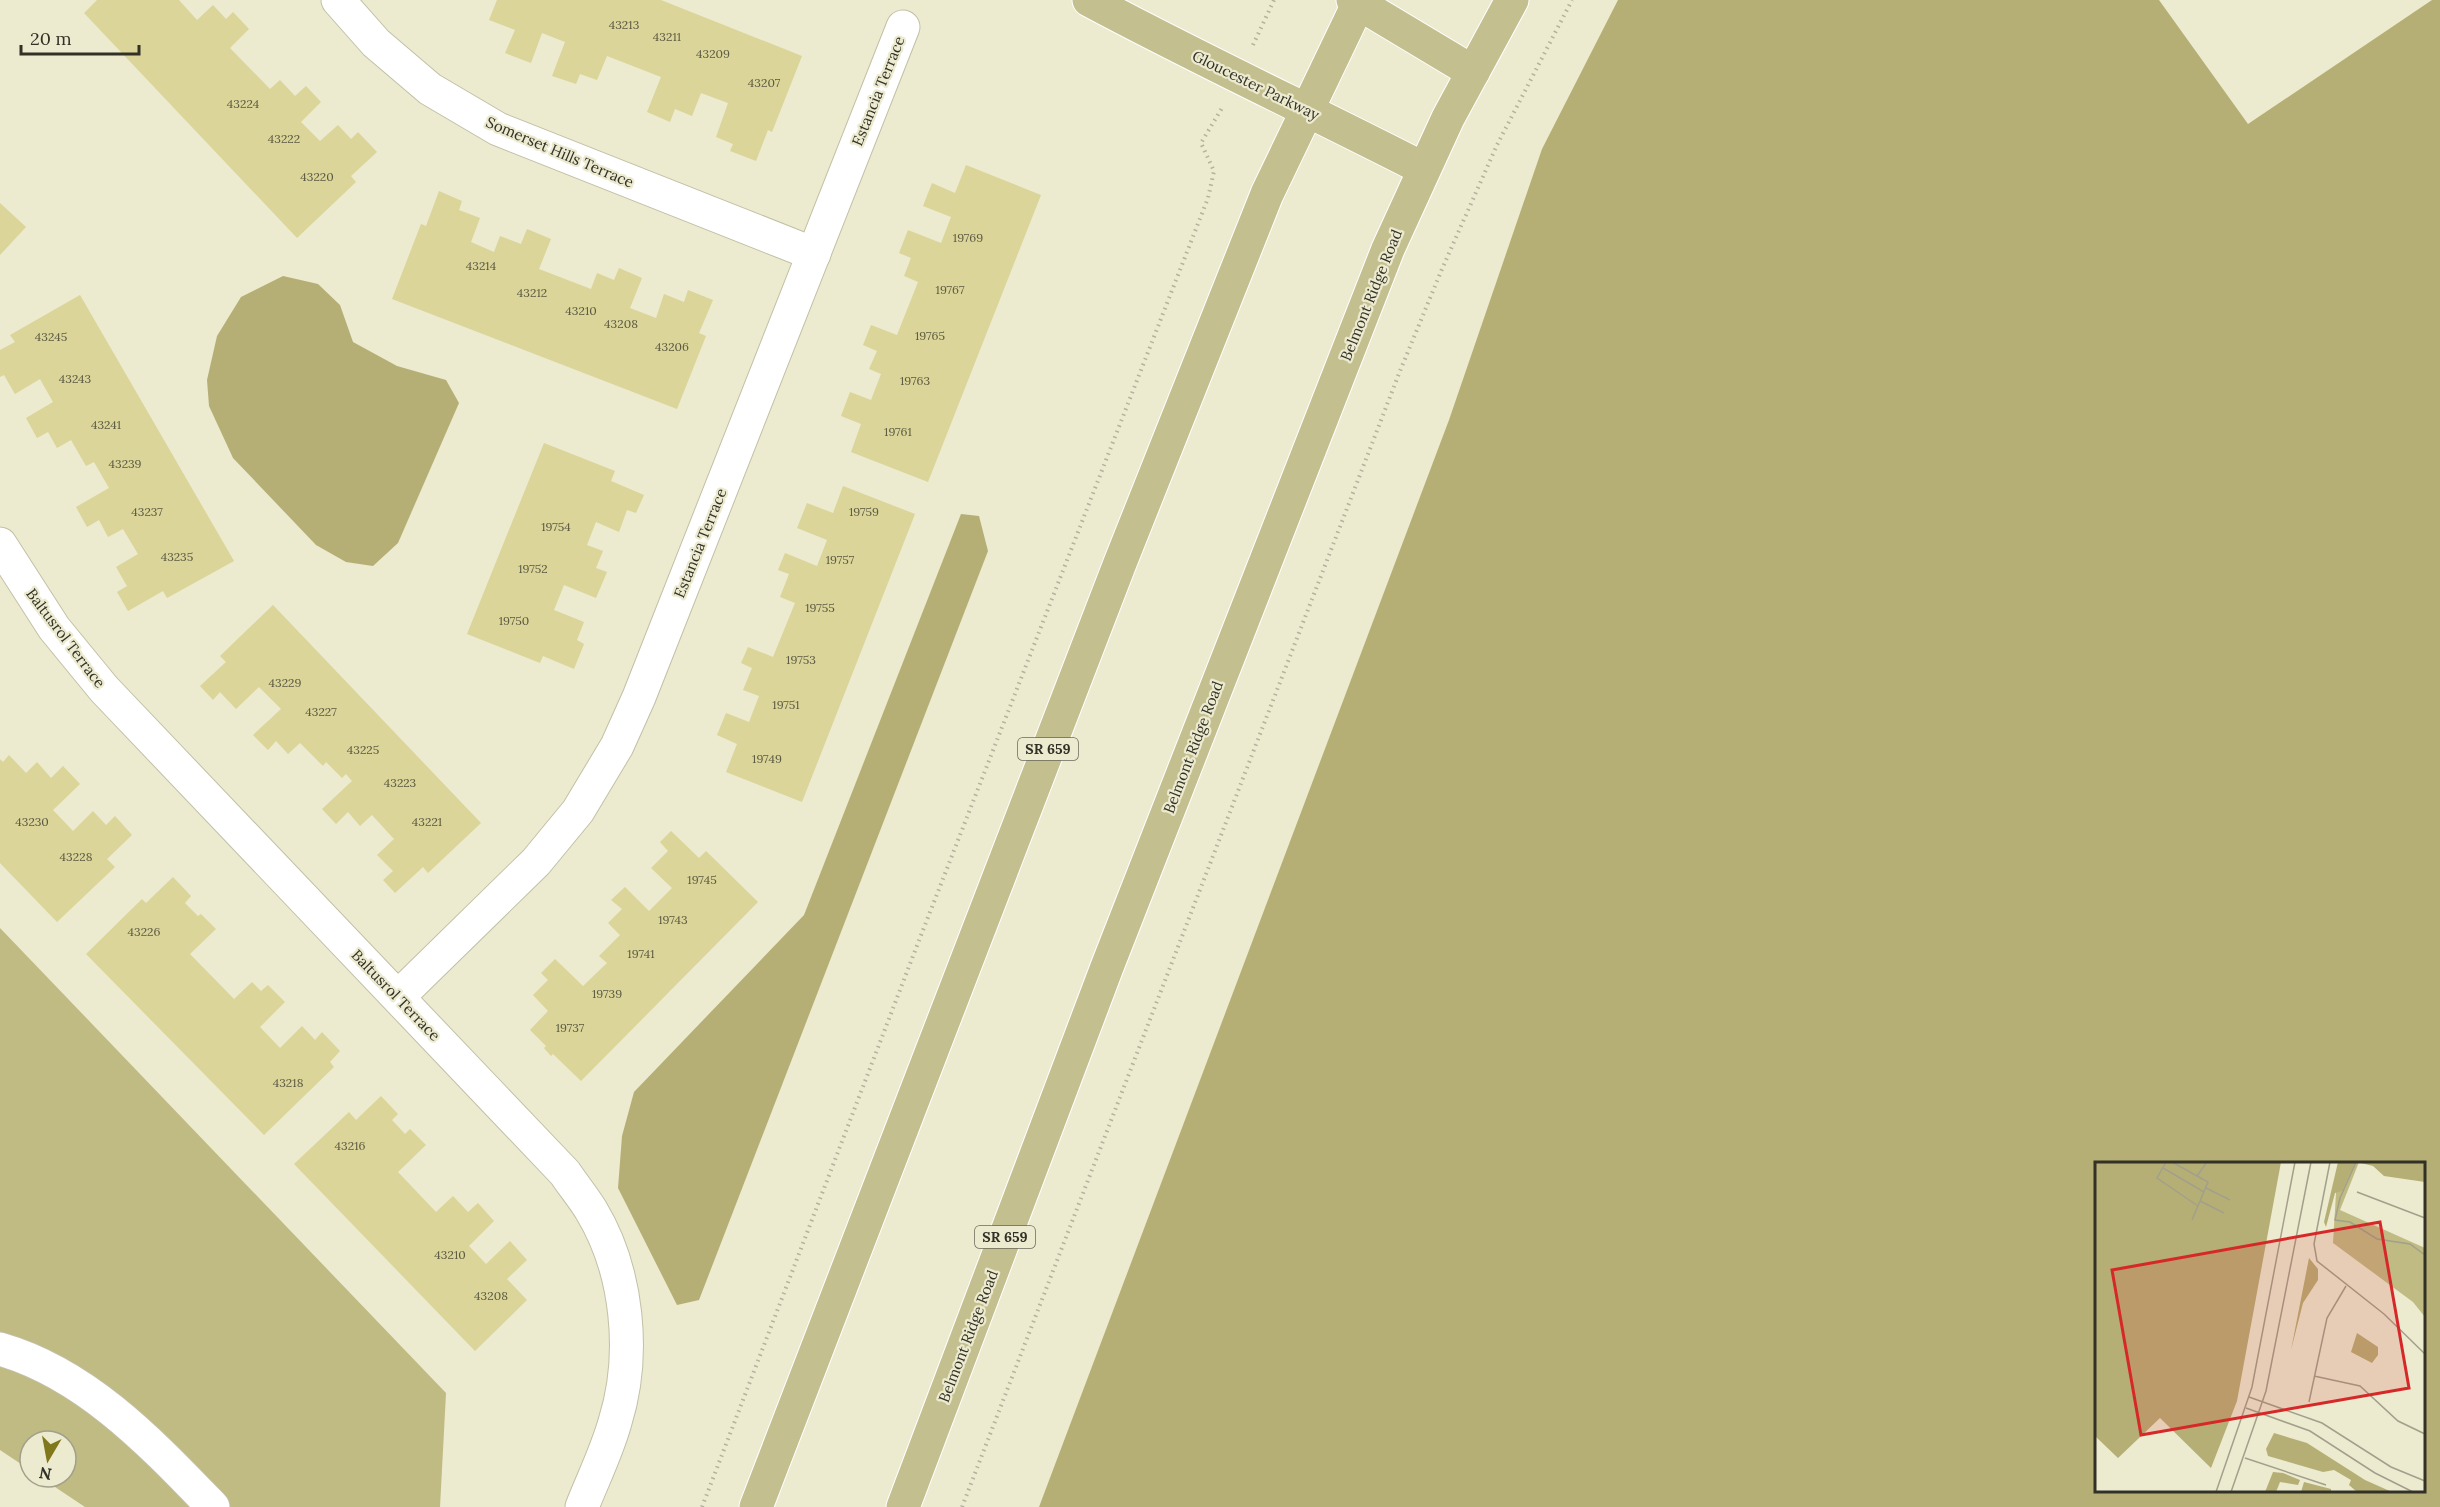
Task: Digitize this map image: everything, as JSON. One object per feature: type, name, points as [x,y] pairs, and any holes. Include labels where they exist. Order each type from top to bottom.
[{"type":"main road","name":"Gloucester Parkway","points":[[1089,0],[1177,48],[1306,108],[1424,169]]},
{"type":"main road","name":"Belmont Ridge Road","points":[[903,1507],[1103,978],[1388,249],[1424,169],[1512,0]]},
{"type":"main road","points":[[1357,1],[1473,72]]},
{"type":"main road","name":"SR 659","points":[[756,1507],[1120,563],[1267,194],[1357,1]]},
{"type":"street","name":"Somerset Hills Terrace","points":[[338,0],[376,43],[430,89],[498,129],[814,254]]},
{"type":"street","name":"Estancia Terrace","points":[[398,997],[536,862],[578,811],[617,746],[643,686],[903,27]]},
{"type":"street","name":"Baltusrol Terrace","points":[[0,544],[54,628],[104,689],[565,1173],[592,1212],[613,1259],[625,1314],[626,1366],[616,1421],[582,1507]]},
{"type":"street","points":[[0,1349],[45,1366],[71,1380],[142,1437],[213,1507]]},
{"type":"path","points":[[702,1507],[918,943],[1208,198],[1214,171],[1202,143],[1238,76],[1274,0]]},
{"type":"path","points":[[962,1507],[1417,331],[1497,145],[1572,0]]},
{"type":"shaded area","points":[[1618,0],[2159,0],[2248,124],[2432,0],[2440,0],[2440,1507],[1039,1507],[1449,420],[1542,149]]},
{"type":"shaded area","points":[[283,276],[318,284],[340,305],[353,342],[397,366],[446,380],[459,403],[398,543],[373,566],[346,562],[316,545],[233,458],[209,406],[207,380],[217,336],[241,297]]},
{"type":"shaded area","points":[[961,514],[979,516],[988,551],[699,1300],[677,1305],[618,1188],[622,1136],[634,1092],[804,915]]},
{"type":"shaded area","points":[[0,928],[446,1393],[440,1507],[85,1507],[58,1489],[78,1489],[78,1429],[18,1429],[18,1462],[0,1450]]},
{"type":"building","points":[[97,0],[179,0],[197,20],[213,5],[226,19],[233,12],[249,29],[230,48],[270,89],[280,80],[295,96],[306,86],[321,102],[301,122],[320,141],[338,125],[351,139],[358,132],[377,152],[351,176],[356,182],[297,238],[84,13]]},
{"type":"building","points":[[497,0],[661,0],[802,56],[772,132],[768,130],[756,161],[730,151],[733,144],[716,137],[728,103],[701,93],[692,116],[675,109],[670,122],[647,112],[661,77],[607,56],[597,80],[580,74],[576,84],[552,76],[565,42],[542,33],[531,63],[505,53],[515,30],[489,20]]},
{"type":"building","points":[[966,165],[1041,195],[928,482],[851,452],[861,424],[841,416],[850,392],[871,400],[881,374],[869,369],[877,351],[863,345],[871,325],[897,335],[918,282],[904,276],[911,258],[899,253],[908,230],[941,243],[951,217],[923,206],[932,183],[955,193]]},
{"type":"building","points":[[439,191],[462,201],[459,210],[480,218],[471,242],[494,252],[500,236],[521,244],[527,229],[551,239],[539,269],[591,289],[597,273],[614,280],[619,268],[642,278],[630,308],[656,318],[664,294],[684,302],[688,290],[713,300],[699,333],[706,336],[677,409],[392,299],[421,224],[426,226]]},
{"type":"building","points":[[0,203],[26,227],[0,255]]},
{"type":"building","points":[[80,295],[234,561],[167,598],[163,591],[128,611],[117,592],[127,586],[116,567],[138,554],[123,529],[108,537],[99,520],[87,527],[76,507],[109,488],[94,462],[86,466],[71,440],[57,448],[48,432],[37,438],[26,418],[53,402],[40,379],[15,394],[4,375],[0,377],[0,350],[15,342],[10,335]]},
{"type":"building","points":[[544,443],[615,471],[611,481],[644,495],[636,513],[627,510],[619,532],[596,522],[587,545],[603,551],[596,568],[607,572],[596,598],[564,585],[554,610],[584,622],[577,640],[584,644],[574,669],[543,656],[540,663],[467,634]]},
{"type":"building","points":[[843,486],[915,514],[802,802],[726,772],[737,744],[717,735],[726,713],[749,722],[759,696],[743,690],[752,668],[741,663],[748,647],[773,657],[795,603],[780,597],[789,574],[778,570],[785,553],[817,566],[827,540],[797,528],[807,503],[833,513]]},
{"type":"building","points":[[273,605],[481,823],[428,873],[423,867],[395,893],[383,880],[393,871],[377,855],[394,839],[372,815],[360,826],[348,812],[336,824],[322,809],[352,781],[346,774],[342,778],[326,762],[323,766],[300,743],[288,754],[276,741],[268,750],[253,735],[281,709],[259,687],[236,709],[220,692],[213,700],[200,686],[226,662],[220,656]]},
{"type":"building","points":[[9,755],[26,773],[37,762],[51,778],[63,766],[80,784],[53,810],[73,831],[93,811],[106,825],[115,816],[132,835],[107,859],[115,867],[57,922],[0,863],[0,759],[3,762]]},
{"type":"building","points":[[671,831],[699,858],[706,851],[758,902],[581,1081],[553,1054],[551,1056],[544,1048],[546,1046],[530,1030],[548,1011],[533,995],[548,980],[541,973],[555,959],[583,986],[607,963],[599,956],[620,935],[608,923],[622,909],[611,900],[625,887],[649,911],[672,888],[651,868],[668,851],[660,842]]},
{"type":"building","points":[[173,877],[191,896],[185,903],[198,916],[201,914],[216,929],[190,954],[234,999],[252,982],[261,991],[268,985],[285,1002],[260,1027],[280,1048],[302,1026],[315,1040],[322,1032],[340,1051],[330,1062],[334,1067],[264,1135],[86,954],[142,899],[146,903]]},
{"type":"building","points":[[381,1096],[398,1114],[392,1120],[405,1134],[410,1129],[426,1145],[398,1172],[436,1212],[453,1196],[468,1212],[478,1203],[494,1221],[469,1246],[486,1264],[510,1241],[527,1260],[507,1279],[527,1300],[475,1351],[294,1164],[349,1112],[356,1120]]}]
